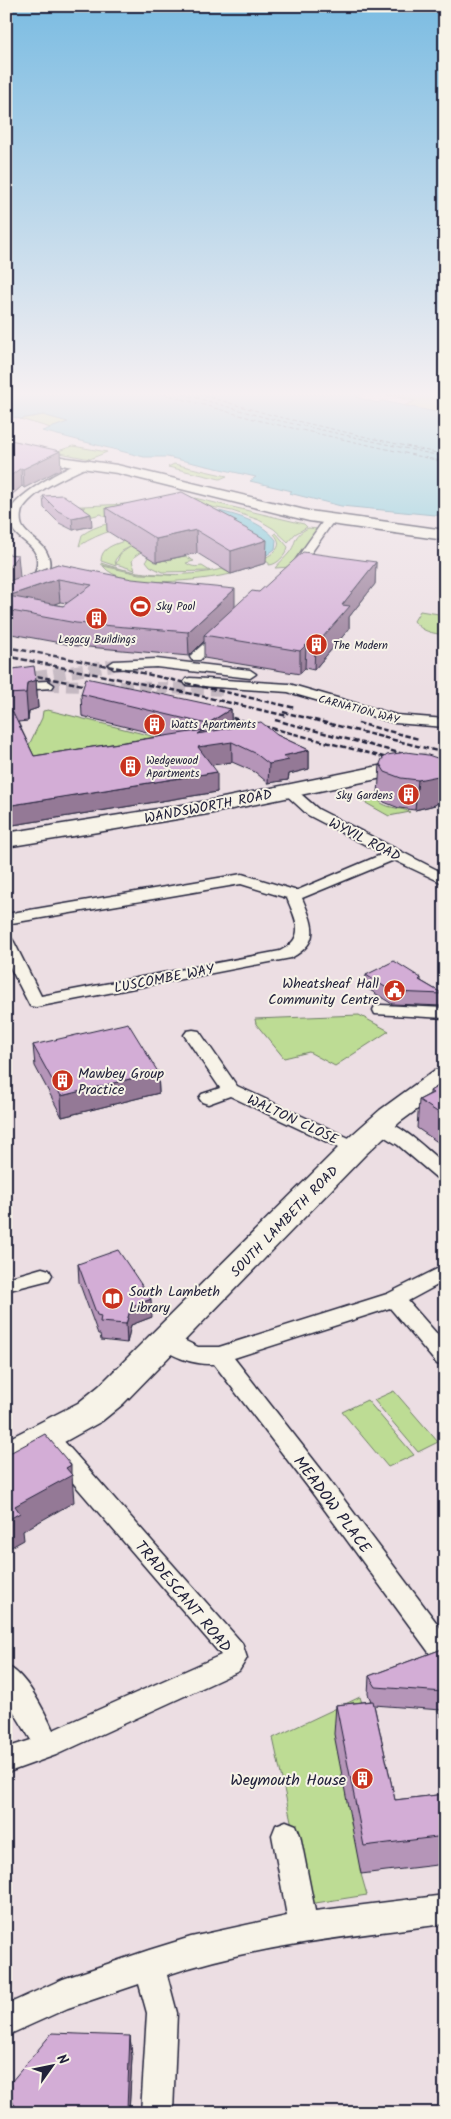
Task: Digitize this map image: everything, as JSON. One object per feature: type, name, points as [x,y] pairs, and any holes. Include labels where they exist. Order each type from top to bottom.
[{"type":"main road","points":[[207,493],[329,521],[445,537]]},
{"type":"main road","name":"WANDSWORTH ROAD","points":[[6,840],[102,826],[289,791],[408,766]]},
{"type":"main road","name":"SOUTH LAMBETH ROAD","points":[[6,1457],[90,1412],[111,1395],[379,1125],[445,1076]]},
{"type":"street","points":[[6,598],[34,585],[40,577],[42,570],[45,558],[41,550],[19,531],[15,520],[15,512],[20,504],[34,493]]},
{"type":"street","points":[[282,580],[296,567],[329,521]]},
{"type":"street","points":[[196,657],[229,627]]},
{"type":"street","points":[[114,665],[174,664],[269,676],[285,680],[288,682],[289,688]]},
{"type":"street","points":[[190,682],[289,688],[304,694]]},
{"type":"street","points":[[13,683],[48,684]]},
{"type":"street","points":[[228,690],[268,690],[304,694]]},
{"type":"street","name":"CARNATION WAY","points":[[304,694],[395,719],[445,723]]},
{"type":"street","name":"WYVIL ROAD","points":[[289,791],[314,812],[445,880]]},
{"type":"street","points":[[6,919],[242,879],[292,895],[301,894],[395,854]]},
{"type":"street","name":"LUSCOMBE WAY","points":[[6,942],[36,1002],[285,955],[297,950],[302,944],[306,926],[292,895]]},
{"type":"street","points":[[381,1010],[445,1013]]},
{"type":"street","name":"WALTON CLOSE","points":[[193,1035],[231,1090],[355,1148]]},
{"type":"street","name":"WALTON CLOSE","points":[[208,1098],[231,1090]]},
{"type":"street","points":[[379,1125],[410,1145],[445,1175]]},
{"type":"street","points":[[167,1340],[189,1354],[200,1357],[219,1355],[394,1299],[445,1272]]},
{"type":"street","points":[[6,1283],[9,1285],[42,1275]]},
{"type":"street","points":[[394,1299],[445,1358]]},
{"type":"street","name":"MEADOW PLACE","points":[[219,1355],[316,1480],[445,1654]]},
{"type":"street","name":"TRADESCANT ROAD","points":[[6,1761],[48,1746],[230,1663],[234,1658],[233,1651],[46,1436]]},
{"type":"street","points":[[6,1677],[36,1722],[48,1746]]},
{"type":"street","points":[[286,1835],[304,1927]]},
{"type":"street","points":[[8,2014],[149,1964],[191,1952],[304,1927],[445,1909]]},
{"type":"street","points":[[149,1964],[162,2013],[158,2113]]},
{"type":"green space","points":[[181,496],[188,503],[164,502],[165,504],[160,505],[180,515],[152,521],[139,514],[151,521],[105,533],[79,546],[82,535],[88,531],[106,524],[132,521],[131,517],[106,517],[101,514],[85,518],[73,511],[86,507],[62,508],[127,504]]},
{"type":"green space","points":[[186,496],[304,524],[307,527],[295,534],[288,542],[274,529],[259,520],[232,511],[202,505]]},
{"type":"green space","points":[[308,528],[318,529],[290,567],[275,568],[292,549],[299,534]]},
{"type":"green space","points":[[276,533],[288,547],[281,559],[269,565],[269,563],[262,559],[277,549],[278,542],[274,534]]},
{"type":"green space","points":[[124,541],[141,552],[132,561],[135,570],[116,564],[120,554],[130,547],[122,551],[115,560],[116,566],[101,561],[105,550]]},
{"type":"green space","points":[[185,556],[194,561],[186,563],[202,566],[210,571],[162,572],[150,566],[146,561],[148,557],[156,562],[165,560],[168,562],[166,560]]},
{"type":"green space","points":[[101,563],[130,571],[146,573],[192,574],[222,569],[231,574],[183,581],[144,581],[127,579],[113,574],[103,566],[139,574],[172,575],[139,573],[102,565]]},
{"type":"green space","points":[[420,611],[445,615],[445,635],[420,628],[414,621]]},
{"type":"green space","points":[[48,710],[180,743],[37,765],[28,747],[42,718],[43,711]]},
{"type":"green space","points":[[374,794],[385,805],[410,812],[389,816],[357,798]]},
{"type":"green space","points":[[359,1015],[389,1031],[335,1066],[309,1052],[284,1058],[256,1024],[255,1019]]},
{"type":"green space","points":[[394,1391],[438,1442],[418,1452],[374,1400]]},
{"type":"green space","points":[[367,1400],[414,1455],[388,1467],[342,1412]]},
{"type":"green space","points":[[360,1697],[371,1730],[361,1874],[367,1895],[309,1904],[273,1738]]},
{"type":"water","points":[[289,493],[445,493],[445,516],[341,506]]},
{"type":"water","points":[[202,507],[242,517],[261,526],[276,540],[275,549],[264,557]]},
{"type":"building","points":[[184,493],[237,521],[234,522],[267,540],[231,551],[196,530],[156,539],[106,508]]},
{"type":"building","points":[[63,495],[91,514],[72,518],[58,511],[43,496]]},
{"type":"building","points":[[303,552],[376,562],[342,605],[350,606],[315,646],[306,645],[300,651],[204,635],[252,591],[259,592]]},
{"type":"building","points":[[6,554],[18,555],[6,569]]},
{"type":"building","points":[[58,564],[132,579],[235,589],[188,632],[76,623],[6,610],[6,582]],"holes":[[[58,579],[92,585],[63,606],[8,596]]]},
{"type":"building","points":[[34,666],[36,680],[27,683],[26,693],[6,694],[6,670]]},
{"type":"building","points":[[86,678],[231,709],[207,724],[81,694]]},
{"type":"building","points":[[6,711],[12,711],[34,756],[204,730],[198,734],[261,722],[277,735],[309,750],[283,756],[289,760],[269,764],[255,753],[232,742],[198,747],[217,772],[6,806]]},
{"type":"building","points":[[406,752],[437,758],[444,767],[442,772],[438,776],[418,780],[401,778],[385,772],[380,764],[382,759],[387,755]]},
{"type":"building","points":[[394,961],[421,978],[419,980],[443,994],[393,992],[366,975]]},
{"type":"building","points":[[128,1023],[158,1072],[61,1096],[33,1045]]},
{"type":"building","points":[[445,1082],[445,1117],[419,1100],[433,1093],[430,1091]]},
{"type":"building","name":"South Lambeth Library","points":[[118,1250],[151,1299],[131,1307],[126,1324],[100,1322],[101,1316],[97,1315],[78,1264]]},
{"type":"building","points":[[45,1434],[71,1465],[66,1468],[72,1475],[15,1506],[20,1513],[6,1521],[6,1455]]},
{"type":"building","points":[[445,1648],[445,1699],[444,1692],[376,1687],[369,1676]]},
{"type":"building","points":[[373,1701],[395,1800],[445,1794],[445,1836],[364,1846],[336,1705]]},
{"type":"building","points":[[52,2033],[130,2036],[127,2109],[116,2113],[19,2113],[6,2088]]},
{"type":"tunnel","points":[[18,680],[114,665]]},
{"type":"tunnel","points":[[48,685],[228,690]]},
{"type":"tunnel","points":[[408,766],[445,758]]},
{"type":"railway","points":[[6,647],[129,670],[295,708]]},
{"type":"railway","points":[[6,656],[183,692],[287,716]]},
{"type":"railway","points":[[6,670],[98,688]]},
{"type":"railway","points":[[283,712],[445,753]]},
{"type":"railway","points":[[217,714],[399,761]]},
{"type":"railway","points":[[275,720],[445,765]]},
{"type":"railway","points":[[358,723],[419,739]]},
{"type":"place","name":"Sky Pool","points":[[140,606]]},
{"type":"place","name":"Legacy Buildings","points":[[97,618]]},
{"type":"place","name":"The Modern","points":[[317,645]]},
{"type":"place","name":"Watts Apartments","points":[[155,724]]},
{"type":"place","name":"Wedgewood Apartments","points":[[130,766]]},
{"type":"place","name":"Sky Gardens","points":[[409,795]]},
{"type":"place","name":"Wheatsheaf Hall Community Centre","points":[[395,991]]},
{"type":"place","name":"Mawbey Group Practice","points":[[62,1081]]},
{"type":"place","name":"South Lambeth Library","points":[[113,1299]]},
{"type":"place","name":"Weymouth House","points":[[362,1779]]}]
